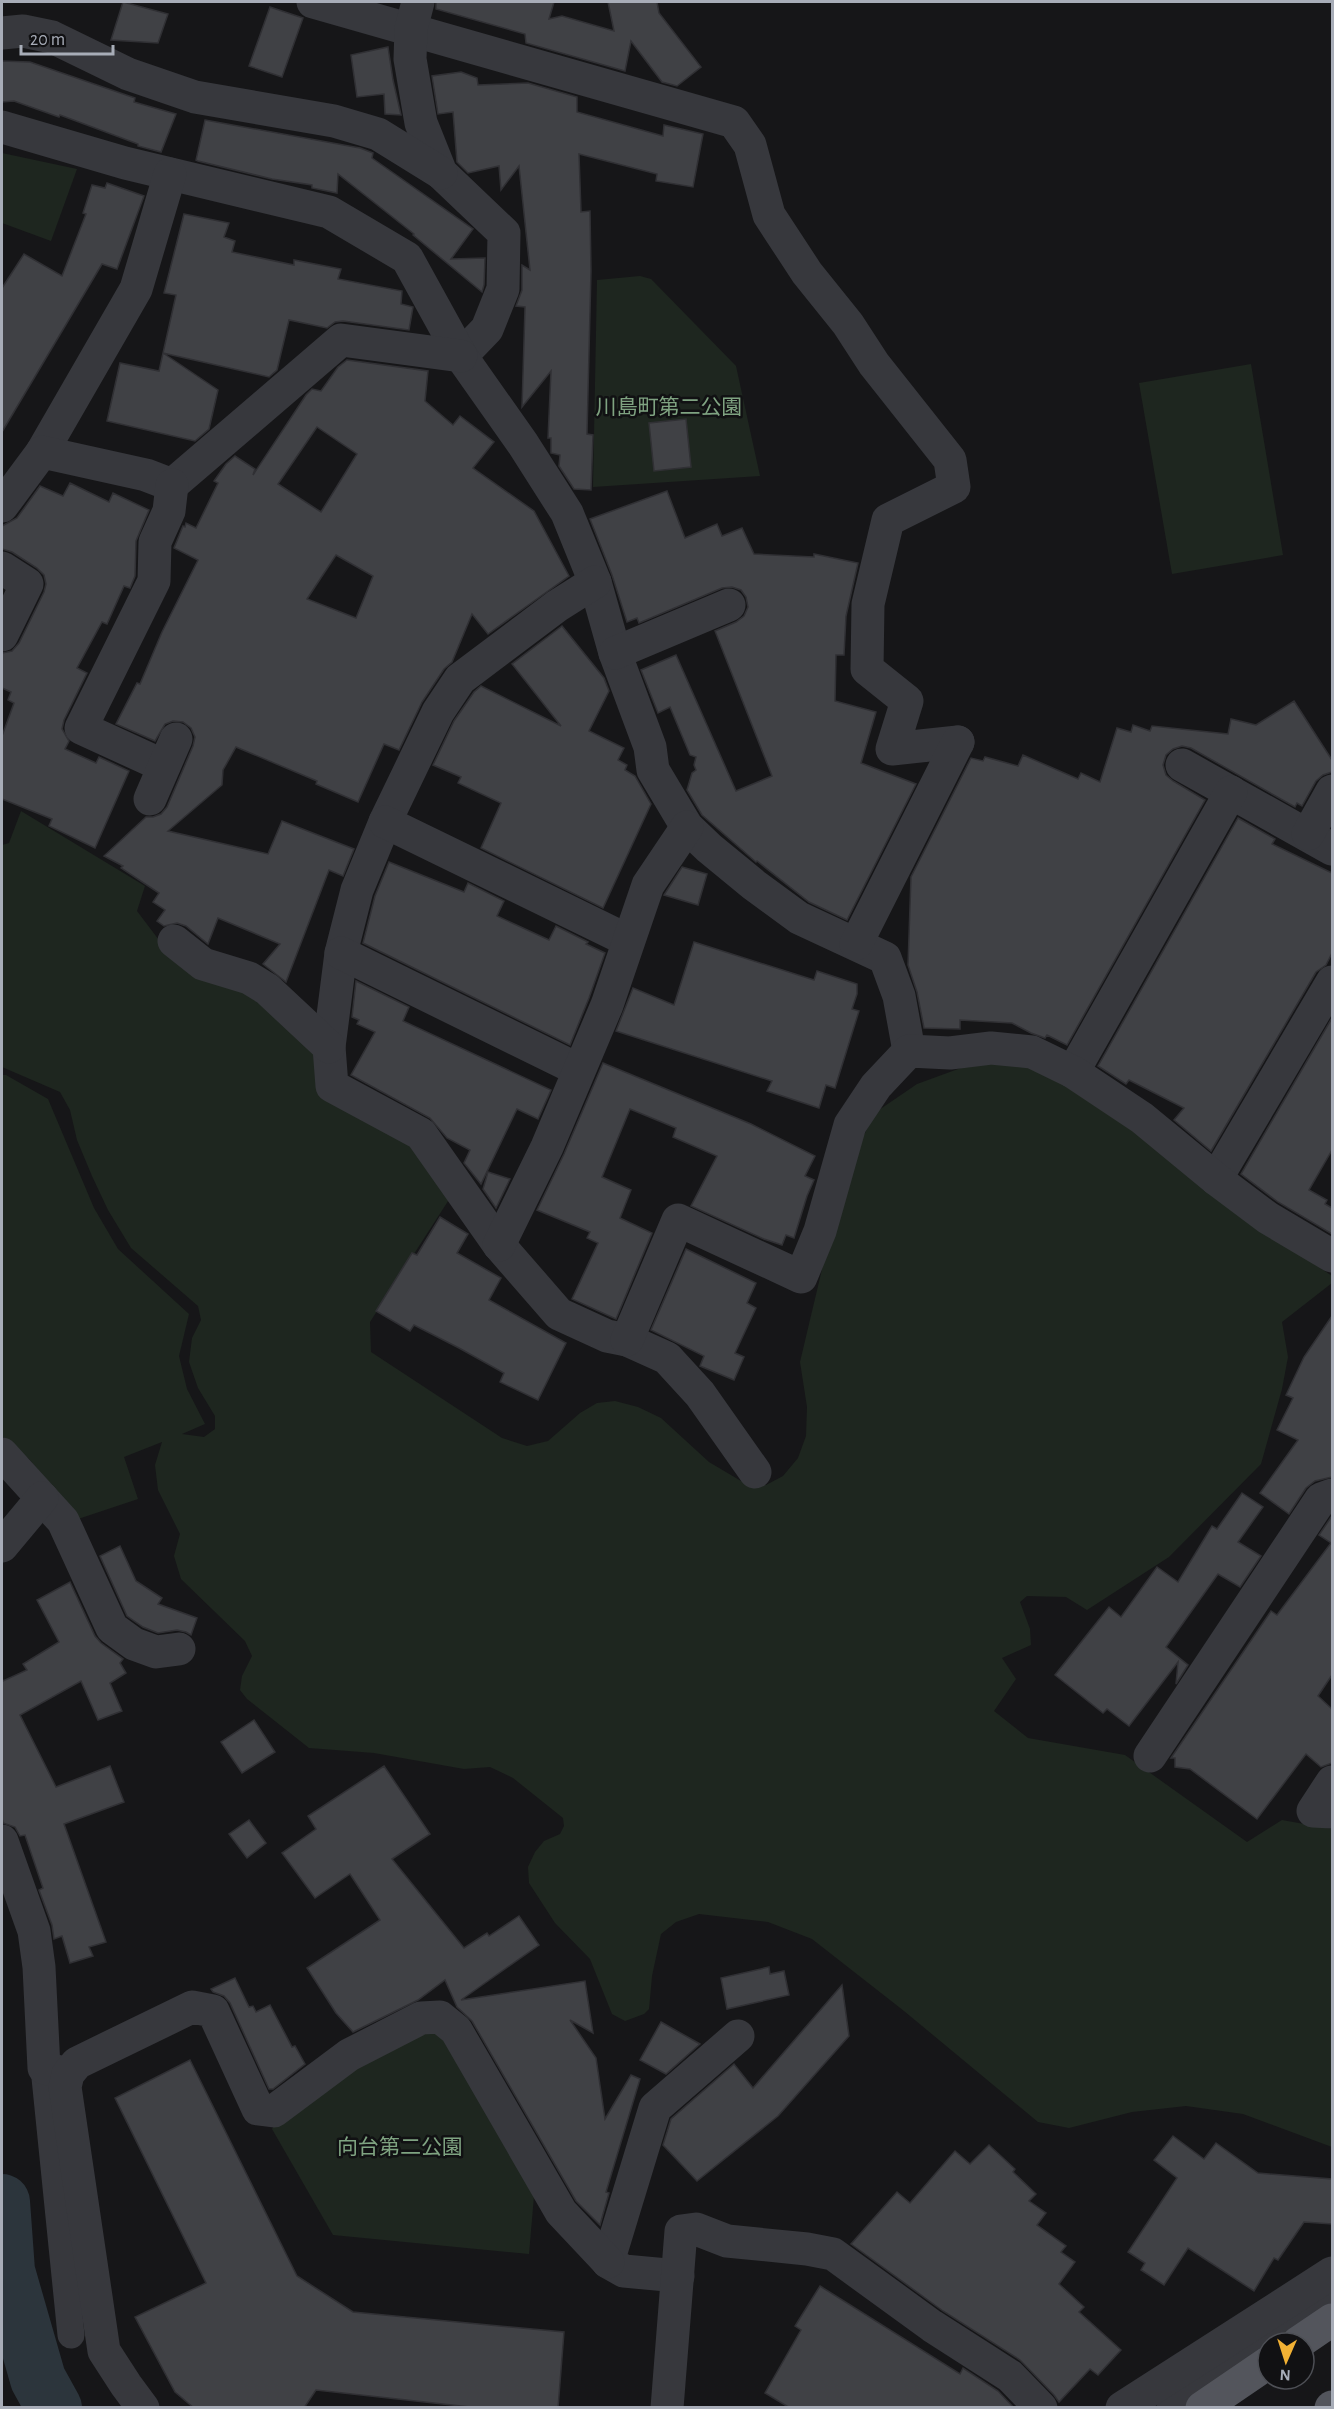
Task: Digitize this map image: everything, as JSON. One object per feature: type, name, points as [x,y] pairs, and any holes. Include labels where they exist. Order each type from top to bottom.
[{"type":"main road","points":[[1316,2331],[1332,2320]]},
{"type":"main road","points":[[1202,2408],[1256,2371]]},
{"type":"street","points":[[313,2],[414,16],[734,122],[750,145],[769,215],[807,273],[848,324],[874,364],[951,460],[954,487],[888,520],[867,604],[867,669],[908,701],[892,749],[958,742],[856,944]]},
{"type":"street","points":[[414,16],[410,59],[421,123],[441,173]]},
{"type":"street","points":[[2,33],[23,31],[52,37],[128,74],[195,97],[334,121],[378,134],[441,173],[504,233],[503,290],[487,329],[461,356]]},
{"type":"street","points":[[2,127],[124,163],[329,212],[407,258],[461,356],[523,444],[567,513],[595,582],[615,653],[650,747],[653,770],[687,827],[754,885],[799,918],[885,958],[900,996],[909,1051]]},
{"type":"street","points":[[2,506],[42,452],[136,289],[170,174]]},
{"type":"street","points":[[150,800],[170,753],[81,728],[154,581],[155,542],[169,511],[172,485],[341,339],[461,356]]},
{"type":"street","points":[[42,452],[146,475],[172,485]]},
{"type":"street","points":[[2,568],[27,584],[2,635]]},
{"type":"street","points":[[595,582],[557,606],[460,679],[438,712],[385,822],[357,890],[341,953],[329,1047],[332,1086],[422,1134],[499,1245],[559,1314],[607,1336],[627,1340],[667,1358],[700,1394],[755,1472]]},
{"type":"street","points":[[615,653],[729,605]]},
{"type":"street","points":[[1182,765],[1320,841],[1332,791]]},
{"type":"street","points":[[1073,1072],[1231,792]]},
{"type":"street","points":[[385,822],[627,940]]},
{"type":"street","points":[[499,1245],[547,1147],[607,1005],[627,940],[648,885],[687,827]]},
{"type":"street","points":[[174,941],[203,964],[249,978],[267,989],[329,1047]]},
{"type":"street","points":[[341,953],[579,1071]]},
{"type":"street","points":[[1216,1179],[1332,982]]},
{"type":"street","points":[[627,1340],[678,1220],[801,1277],[820,1231],[850,1125],[876,1086],[909,1051],[950,1053],[991,1048],[1032,1052],[1073,1072],[1142,1118],[1268,1218],[1332,1256]]},
{"type":"street","points":[[2,1454],[63,1521],[112,1628],[134,1644],[156,1652],[179,1649]]},
{"type":"street","points":[[1150,1756],[1321,1499],[1332,1495]]},
{"type":"street","points":[[2,1546],[42,1498]]},
{"type":"street","points":[[1332,1782],[1313,1811],[1332,1812]]},
{"type":"street","points":[[2,1841],[34,1931],[56,2071],[71,2335]]},
{"type":"street","points":[[56,2071],[192,2007],[213,2011],[258,2109],[274,2111],[349,2055],[421,2018],[440,2017],[456,2030],[561,2212],[574,2228],[608,2262],[624,2271],[678,2276]]},
{"type":"street","points":[[608,2262],[655,2108],[738,2036]]},
{"type":"street","points":[[56,2071],[65,2087],[104,2351],[143,2408]]},
{"type":"street","points":[[667,2408],[681,2231],[696,2229],[727,2241],[807,2248],[833,2254],[932,2326],[1010,2376],[1041,2408]]},
{"type":"street","points":[[1122,2408],[1332,2273]]},
{"type":"street","points":[[1170,2408],[1332,2300]]},
{"type":"green space","points":[[2,153],[77,169],[51,241],[2,223]]},
{"type":"green space","name":"川島町第二公園","points":[[640,276],[651,279],[736,366],[760,476],[593,487],[597,280]]},
{"type":"green space","points":[[1251,364],[1283,555],[1172,574],[1139,383]]},
{"type":"green space","points":[[21,811],[145,886],[137,911],[168,952],[267,995],[321,1050],[330,1090],[418,1138],[452,1195],[370,1322],[371,1352],[502,1438],[527,1446],[548,1441],[580,1413],[597,1403],[615,1401],[638,1407],[661,1418],[709,1462],[741,1481],[766,1485],[783,1476],[798,1458],[806,1436],[807,1407],[800,1362],[837,1206],[857,1148],[876,1112],[917,1084],[969,1065],[993,1064],[1028,1067],[1073,1082],[1288,1246],[1332,1276],[1332,1283],[1282,1322],[1288,1357],[1282,1389],[1261,1464],[1169,1557],[1087,1610],[1066,1597],[1027,1596],[1020,1602],[1030,1629],[1031,1645],[1002,1658],[1016,1679],[994,1711],[1028,1738],[1125,1755],[1247,1842],[1282,1820],[1332,1829],[1332,2147],[1243,2114],[1186,2106],[1132,2112],[1069,2128],[1038,2122],[904,2011],[812,1939],[768,1922],[699,1914],[676,1922],[661,1934],[652,1976],[649,2009],[644,2014],[625,2021],[612,2014],[590,1959],[555,1923],[529,1883],[528,1867],[535,1852],[544,1841],[560,1834],[564,1826],[563,1818],[513,1778],[490,1767],[464,1769],[374,1753],[309,1748],[247,1699],[240,1690],[242,1676],[252,1656],[245,1641],[181,1579],[174,1556],[180,1534],[158,1490],[155,1465],[162,1442],[124,1457],[138,1499],[78,1519],[29,1459],[2,1436],[2,1075],[6,1075],[48,1099],[94,1208],[118,1249],[189,1314],[179,1356],[187,1389],[205,1424],[182,1434],[204,1437],[215,1429],[215,1416],[198,1388],[189,1362],[192,1338],[201,1320],[198,1306],[131,1248],[108,1210],[92,1176],[77,1140],[70,1110],[60,1092],[2,1067],[2,845],[9,843]]},
{"type":"green space","name":"向台第二公園","points":[[435,2025],[534,2196],[529,2254],[333,2235],[272,2129],[278,2118],[356,2060]]},
{"type":"building","points":[[123,2],[168,14],[158,43],[111,40]]},
{"type":"building","points":[[436,2],[554,2],[549,19],[562,16],[614,31],[608,2],[657,2],[659,13],[701,67],[677,86],[662,82],[631,41],[625,71],[526,43],[525,34],[436,9]]},
{"type":"building","points":[[270,7],[303,18],[282,77],[249,66]]},
{"type":"building","points":[[388,47],[401,115],[385,114],[384,94],[357,97],[351,55]]},
{"type":"building","points":[[2,61],[30,62],[135,98],[134,102],[176,114],[161,152],[138,146],[138,144],[60,115],[59,117],[14,101],[2,102]]},
{"type":"building","points":[[461,72],[477,78],[478,85],[528,83],[577,97],[577,112],[663,136],[664,125],[703,134],[693,187],[656,181],[657,174],[579,154],[581,212],[590,211],[591,271],[587,434],[593,435],[591,490],[574,489],[559,466],[560,455],[551,453],[551,438],[548,438],[551,371],[522,407],[525,307],[516,306],[522,290],[522,265],[530,270],[519,166],[501,190],[499,166],[468,173],[457,162],[453,112],[438,114],[432,76]]},
{"type":"building","points":[[205,120],[360,148],[373,153],[372,158],[473,229],[451,259],[485,258],[482,292],[338,174],[337,193],[312,188],[312,185],[272,179],[196,160]]},
{"type":"building","points":[[107,183],[144,196],[117,269],[102,264],[2,432],[2,288],[24,254],[62,276],[86,214],[83,213],[92,185],[105,188]]},
{"type":"building","points":[[184,214],[229,223],[224,237],[235,241],[232,252],[294,265],[294,260],[341,269],[338,279],[402,291],[401,304],[413,307],[409,330],[343,321],[335,322],[327,328],[289,320],[277,370],[269,377],[163,353],[176,295],[164,293]]},
{"type":"building","points":[[163,353],[218,390],[209,429],[195,441],[107,421],[120,363],[159,371]]},
{"type":"building","points":[[347,360],[428,371],[425,401],[453,425],[460,416],[494,442],[473,468],[534,511],[569,576],[488,634],[472,614],[452,662],[444,669],[422,702],[399,750],[384,744],[358,802],[316,784],[317,781],[236,747],[223,770],[222,785],[168,831],[268,854],[282,821],[354,849],[343,876],[329,870],[286,982],[263,964],[280,944],[218,918],[208,944],[186,926],[177,923],[164,926],[157,921],[165,910],[153,902],[159,893],[121,868],[123,866],[104,856],[146,817],[161,814],[167,807],[193,746],[195,737],[191,728],[183,722],[173,721],[165,724],[155,741],[116,724],[137,683],[140,684],[162,632],[198,560],[174,548],[183,526],[185,527],[186,523],[196,528],[218,483],[214,481],[235,456],[255,469],[253,475],[306,395],[312,389],[321,391],[338,367]],"holes":[[[317,427],[357,454],[321,512],[278,484]],[[336,555],[373,576],[356,618],[307,599]]]},
{"type":"building","points":[[686,419],[691,467],[654,471],[649,423]]},
{"type":"building","points":[[70,483],[109,502],[113,493],[149,510],[136,541],[135,576],[130,588],[124,586],[107,624],[102,622],[77,668],[87,673],[64,720],[62,729],[69,741],[65,749],[96,763],[99,757],[129,771],[95,848],[49,826],[52,819],[2,799],[2,736],[14,703],[8,700],[11,692],[2,688],[2,653],[12,651],[19,643],[46,584],[44,575],[37,568],[12,552],[2,549],[2,526],[17,518],[40,486],[63,496]]},
{"type":"building","points":[[667,491],[685,538],[717,524],[722,536],[742,528],[754,554],[814,557],[814,554],[858,563],[846,616],[844,655],[836,655],[835,701],[876,712],[861,763],[916,784],[847,920],[809,902],[756,862],[702,815],[687,790],[692,773],[696,770],[694,765],[696,757],[690,755],[670,707],[658,713],[641,670],[676,655],[736,791],[772,776],[715,631],[744,616],[748,607],[746,597],[741,590],[732,587],[722,588],[639,623],[637,618],[627,622],[590,519]]},
{"type":"building","points":[[562,626],[604,678],[609,691],[589,731],[624,748],[618,760],[627,765],[625,770],[635,776],[651,804],[603,908],[481,848],[501,803],[458,783],[461,777],[433,765],[454,721],[474,692],[481,686],[561,726],[512,664]]},
{"type":"building","points":[[1294,701],[1332,760],[1332,772],[1316,781],[1302,806],[1297,803],[1295,807],[1191,748],[1182,746],[1166,755],[1163,765],[1166,775],[1205,800],[1067,1045],[1047,1035],[1045,1038],[1031,1033],[1012,1023],[960,1020],[960,1029],[924,1028],[917,992],[908,965],[911,877],[971,758],[983,761],[985,757],[1018,766],[1023,755],[1078,779],[1081,773],[1100,782],[1117,728],[1131,732],[1133,725],[1150,731],[1152,726],[1228,734],[1231,719],[1256,725]]},
{"type":"building","points":[[1238,818],[1275,839],[1272,844],[1332,873],[1332,953],[1326,965],[1316,972],[1211,1151],[1174,1120],[1184,1108],[1129,1080],[1126,1084],[1098,1066]]},
{"type":"building","points":[[389,862],[464,892],[468,883],[504,901],[497,916],[549,940],[556,926],[605,953],[570,1045],[363,943],[375,896]]},
{"type":"building","points":[[682,867],[707,874],[698,905],[664,895]]},
{"type":"building","points":[[694,942],[814,980],[817,971],[857,984],[857,994],[852,1009],[859,1011],[835,1088],[826,1085],[819,1108],[767,1091],[772,1081],[616,1031],[633,988],[674,1005]]},
{"type":"building","points":[[356,981],[409,1007],[403,1021],[551,1090],[538,1119],[517,1109],[481,1184],[464,1163],[470,1150],[447,1138],[430,1118],[351,1075],[375,1032],[357,1024],[359,1020],[352,1017]]},
{"type":"building","points":[[1332,1018],[1332,1150],[1309,1190],[1327,1200],[1325,1204],[1332,1208],[1332,1234],[1278,1202],[1241,1174]]},
{"type":"building","points":[[603,1063],[751,1124],[815,1156],[805,1176],[814,1180],[794,1238],[786,1235],[782,1245],[691,1206],[717,1156],[673,1137],[676,1128],[630,1109],[602,1177],[631,1190],[620,1218],[652,1233],[616,1319],[572,1299],[598,1243],[587,1238],[590,1232],[537,1210]]},
{"type":"building","points":[[488,1172],[510,1179],[496,1208],[483,1189]]},
{"type":"building","points":[[440,1217],[468,1234],[457,1253],[501,1278],[489,1300],[566,1343],[538,1400],[500,1382],[504,1373],[459,1348],[414,1325],[410,1331],[376,1311],[412,1253],[417,1255]]},
{"type":"building","points":[[686,1249],[756,1283],[747,1303],[756,1308],[735,1353],[744,1357],[734,1380],[700,1366],[704,1356],[651,1330]]},
{"type":"building","points":[[1332,1316],[1332,1477],[1315,1481],[1306,1488],[1289,1514],[1260,1493],[1298,1440],[1277,1430],[1293,1398],[1286,1395],[1304,1357]]},
{"type":"building","points":[[1242,1493],[1263,1507],[1238,1542],[1261,1556],[1240,1587],[1218,1574],[1166,1647],[1188,1665],[1176,1684],[1178,1662],[1129,1726],[1107,1709],[1103,1713],[1055,1675],[1109,1607],[1121,1617],[1157,1567],[1178,1582],[1212,1526],[1217,1529]]},
{"type":"building","points":[[1332,1516],[1332,1675],[1318,1696],[1332,1709],[1332,1763],[1321,1767],[1306,1754],[1257,1819],[1190,1769],[1175,1767],[1175,1758],[1171,1758],[1271,1611],[1277,1615],[1331,1543],[1319,1535]]},
{"type":"building","points":[[120,1546],[136,1581],[162,1598],[158,1604],[197,1618],[191,1635],[177,1630],[158,1633],[143,1627],[127,1616],[100,1556]]},
{"type":"building","points":[[70,1582],[95,1636],[123,1659],[120,1663],[126,1673],[110,1683],[122,1711],[98,1720],[81,1681],[20,1715],[56,1787],[110,1766],[124,1802],[64,1824],[106,1942],[89,1947],[93,1956],[70,1963],[62,1936],[54,1939],[52,1925],[39,1890],[43,1888],[25,1835],[20,1836],[15,1827],[3,1823],[2,1678],[3,1681],[27,1670],[23,1664],[59,1642],[37,1600]]},
{"type":"building","points":[[254,1720],[275,1752],[242,1773],[221,1742]]},
{"type":"building","points":[[384,1766],[430,1834],[392,1859],[464,1948],[487,1933],[489,1936],[519,1916],[539,1945],[461,2000],[585,1981],[593,2033],[570,2020],[596,2058],[605,2119],[631,2075],[640,2079],[606,2192],[609,2193],[600,2225],[576,2201],[472,2021],[457,2007],[445,1980],[418,2000],[353,2032],[336,2013],[307,1968],[380,1920],[350,1874],[315,1898],[282,1853],[316,1829],[308,1816]]},
{"type":"building","points":[[249,1820],[266,1843],[247,1858],[229,1834]]},
{"type":"building","points":[[769,1967],[770,1974],[784,1971],[789,1995],[727,2009],[721,1978]]},
{"type":"building","points":[[235,1978],[249,2007],[253,2006],[256,2012],[270,2005],[292,2047],[295,2046],[305,2064],[273,2089],[269,2089],[230,2003],[224,1996],[211,1989]]},
{"type":"building","points":[[842,1985],[849,2036],[778,2116],[697,2181],[663,2145],[671,2119],[734,2064],[753,2088]]},
{"type":"building","points":[[661,2022],[700,2044],[666,2074],[640,2060]]},
{"type":"building","points":[[190,2060],[297,2276],[353,2312],[564,2332],[558,2408],[479,2408],[316,2390],[304,2408],[194,2408],[175,2392],[135,2317],[206,2283],[115,2098]]},
{"type":"building","points":[[1173,2136],[1204,2159],[1216,2143],[1258,2173],[1332,2179],[1332,2224],[1304,2222],[1278,2260],[1274,2258],[1254,2291],[1188,2248],[1164,2285],[1141,2270],[1145,2263],[1128,2252],[1177,2178],[1154,2160]]},
{"type":"building","points":[[989,2145],[1015,2169],[1013,2172],[1036,2194],[1029,2201],[1046,2213],[1037,2225],[1066,2246],[1061,2252],[1075,2262],[1059,2284],[1084,2307],[1079,2312],[1121,2350],[1098,2375],[1090,2369],[1059,2402],[1020,2360],[943,2311],[851,2244],[897,2192],[910,2203],[955,2151],[970,2164]]},
{"type":"building","points":[[820,2286],[960,2374],[963,2368],[998,2391],[1014,2408],[790,2408],[765,2393],[801,2330],[795,2326]]},
{"type":"waterway","points":[[2,2202],[7,2271],[38,2379],[54,2408]]}]
